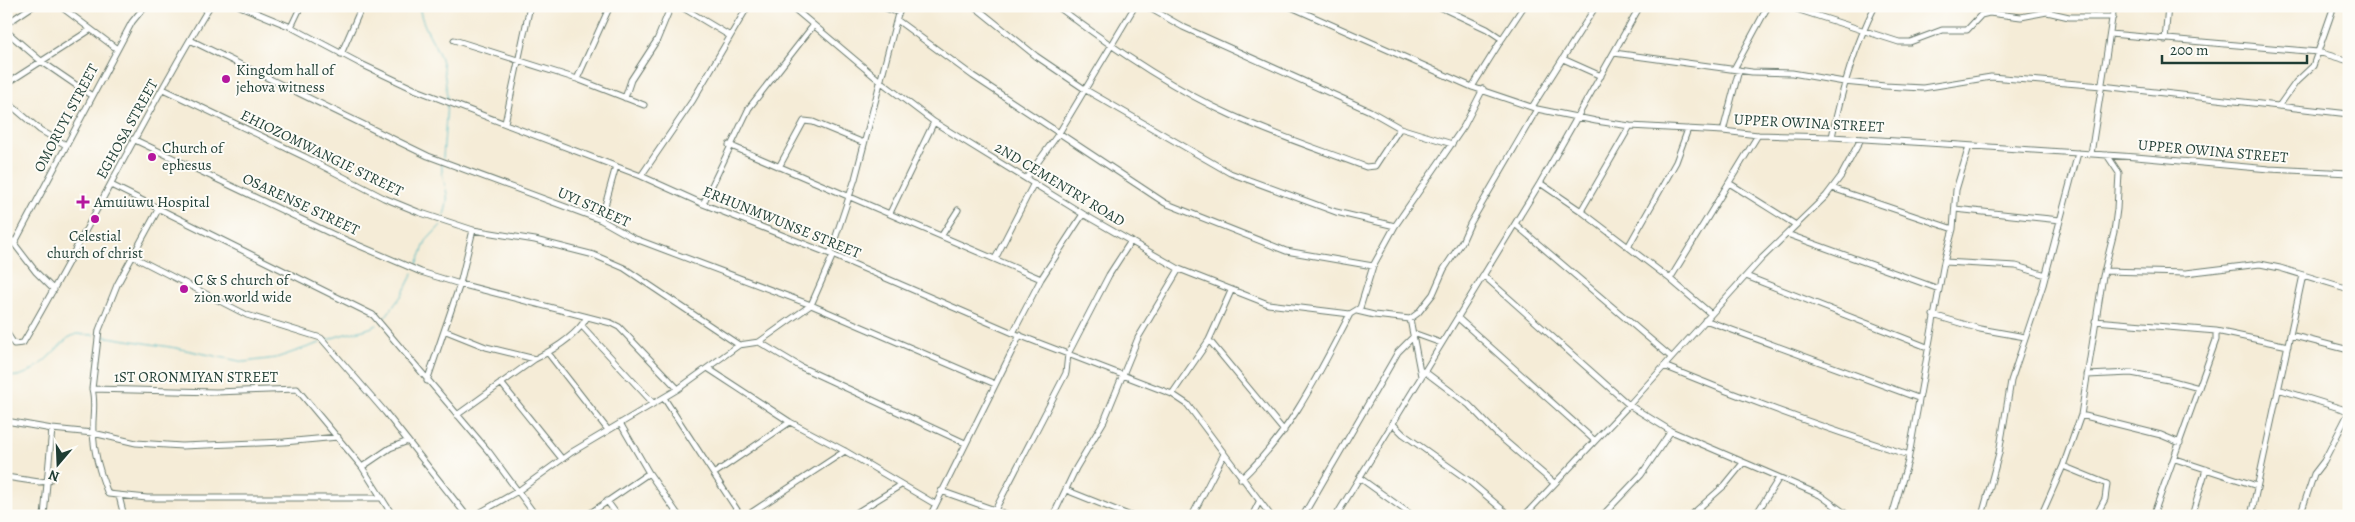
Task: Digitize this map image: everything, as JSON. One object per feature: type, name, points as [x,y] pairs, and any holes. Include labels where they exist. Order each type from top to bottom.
[{"type":"street","points":[[6,24],[33,6]]},
{"type":"street","points":[[60,6],[117,49]]},
{"type":"street","name":"OMORUYI STREET","points":[[14,244],[117,49],[132,22],[145,6]]},
{"type":"street","name":"EGHOSA STREET","points":[[6,332],[14,344],[23,343],[111,185],[153,103],[163,89],[210,6]]},
{"type":"street","name":"ERHUNMWUNSE STREET","points":[[240,6],[291,26],[341,54],[414,89],[450,101],[641,176],[703,204],[832,254],[1013,333],[1172,394],[1187,404],[1241,479],[1271,516]]},
{"type":"street","points":[[291,26],[301,6]]},
{"type":"street","points":[[341,54],[362,6]]},
{"type":"street","points":[[505,123],[519,62],[528,6]]},
{"type":"street","points":[[578,79],[610,6]]},
{"type":"street","points":[[625,98],[631,80],[657,40],[671,6]]},
{"type":"street","points":[[680,6],[730,36]]},
{"type":"street","points":[[641,176],[693,100],[748,6]]},
{"type":"street","name":"2ND CEMENTRY ROAD","points":[[791,6],[880,81],[934,122],[1027,177],[1083,214],[1179,269],[1268,304],[1350,314]]},
{"type":"street","points":[[880,6],[899,14]]},
{"type":"street","points":[[474,516],[518,491],[562,459],[709,369],[739,345],[759,342],[811,306],[832,254],[864,143],[900,6]]},
{"type":"street","points":[[974,6],[1036,56],[1086,90],[1230,173],[1336,212],[1395,226]]},
{"type":"street","points":[[1057,6],[1111,47],[1231,115],[1366,167],[1375,166],[1400,128]]},
{"type":"street","points":[[1027,177],[1086,90],[1135,6]]},
{"type":"street","points":[[1146,6],[1183,27],[1370,111],[1400,128],[1452,144]]},
{"type":"street","name":"UPPER OWINA STREET","points":[[1289,6],[1472,87],[1483,89],[1534,108],[1630,126],[1723,131],[1758,136],[1832,137],[2078,153],[2269,169],[2349,173]]},
{"type":"street","points":[[1438,6],[1487,29],[1502,39]]},
{"type":"street","points":[[1472,87],[1524,6]]},
{"type":"street","points":[[1357,311],[1374,316],[1410,319],[1418,313],[1433,294],[1444,269],[1462,242],[1534,108],[1596,6]]},
{"type":"street","points":[[1336,516],[1540,183],[1640,6]]},
{"type":"street","points":[[1723,131],[1737,70],[1768,6]]},
{"type":"street","points":[[1787,6],[1862,32],[1899,42],[1910,42],[1942,30],[1967,30],[1981,15],[1989,13],[2021,18],[2046,12],[2069,17],[2113,16]]},
{"type":"street","points":[[1832,137],[1844,82],[1862,32],[1875,6]]},
{"type":"street","points":[[2091,154],[2114,6]]},
{"type":"street","points":[[2165,40],[2168,6]]},
{"type":"street","points":[[2279,106],[2296,82],[2314,66],[2334,6]]},
{"type":"street","points":[[897,20],[974,76],[1165,203],[1286,251],[1373,266]]},
{"type":"street","points":[[703,204],[729,146],[749,108],[813,26]]},
{"type":"street","points":[[6,84],[90,30]]},
{"type":"street","points":[[6,31],[41,61],[92,96]]},
{"type":"street","points":[[2110,34],[2318,52],[2349,61]]},
{"type":"street","name":"UYI STREET","points":[[190,40],[398,143],[601,220],[633,238],[811,306],[995,384]]},
{"type":"street","points":[[454,40],[578,79],[644,105]]},
{"type":"street","points":[[1614,53],[1737,70],[1792,73],[1844,82],[1923,88],[1991,77],[2102,86],[2349,114]]},
{"type":"street","points":[[1563,59],[1601,76]]},
{"type":"street","name":"EHIOZOMWANGIE STREET","points":[[163,89],[305,157],[384,198],[445,222],[473,230],[535,240],[594,255],[637,276],[739,345]]},
{"type":"street","points":[[1241,479],[1263,458],[1284,431],[1350,314],[1357,311],[1361,305],[1373,266],[1395,226],[1452,144],[1483,89]]},
{"type":"street","points":[[6,101],[40,130],[66,145]]},
{"type":"street","points":[[780,167],[804,121],[813,122],[864,143]]},
{"type":"street","points":[[890,213],[934,122]]},
{"type":"street","points":[[1581,211],[1630,126]]},
{"type":"street","points":[[1628,247],[1676,162],[1688,129]]},
{"type":"street","points":[[1670,279],[1758,136]]},
{"type":"street","name":"OSARENSE STREET","points":[[134,139],[332,234],[421,272],[619,327],[678,389]]},
{"type":"street","points":[[1524,516],[1629,405],[1710,314],[1832,188],[1841,176],[1861,139]]},
{"type":"street","points":[[729,146],[942,235],[1041,279]]},
{"type":"street","points":[[1892,516],[1909,455],[1938,289],[1953,229],[1956,190],[1969,146]]},
{"type":"street","points":[[1982,516],[1999,453],[2011,381],[2046,275],[2078,153]]},
{"type":"street","points":[[2041,516],[2063,466],[2081,415],[2104,271],[2114,232],[2119,184],[2119,172],[2107,155]]},
{"type":"street","points":[[601,220],[616,166]]},
{"type":"street","points":[[995,259],[1034,183]]},
{"type":"street","points":[[1540,183],[1581,211],[1670,279],[1710,314]]},
{"type":"street","points":[[1729,183],[1796,225]]},
{"type":"street","points":[[111,185],[367,311],[379,322],[489,452],[536,516]]},
{"type":"street","points":[[1832,188],[1953,229]]},
{"type":"street","points":[[159,208],[117,285],[99,330],[92,389],[94,398],[93,433],[98,468],[108,494],[147,498],[382,498]]},
{"type":"street","points":[[1955,209],[2060,220]]},
{"type":"street","points":[[942,235],[958,210]]},
{"type":"street","points":[[1013,333],[1041,279],[1083,214]]},
{"type":"street","points":[[1515,224],[1671,357]]},
{"type":"street","points":[[427,381],[446,331],[473,230]]},
{"type":"street","points":[[6,233],[36,272],[54,290]]},
{"type":"street","points":[[1786,234],[1938,289]]},
{"type":"street","points":[[994,513],[1066,373],[1068,354],[1109,275],[1131,241]]},
{"type":"street","points":[[132,256],[240,312],[321,338],[384,412],[467,516]]},
{"type":"street","points":[[1944,262],[2016,266],[2046,275]]},
{"type":"street","points":[[2104,271],[2186,273],[2260,264],[2349,289]]},
{"type":"street","points":[[1053,516],[1104,421],[1138,338],[1179,269]]},
{"type":"street","points":[[1483,275],[1629,405],[1671,430],[1820,495],[1849,516]]},
{"type":"street","points":[[2266,516],[2251,515],[2303,275]]},
{"type":"street","points":[[1746,276],[1927,347]]},
{"type":"street","points":[[1172,394],[1208,340],[1231,291]]},
{"type":"street","points":[[1934,315],[1980,328],[2025,337]]},
{"type":"street","points":[[457,415],[535,359],[548,353],[582,326],[587,318]]},
{"type":"street","points":[[1458,318],[1594,440]]},
{"type":"street","points":[[1410,319],[1415,350],[1423,374],[1469,405],[1498,435],[1554,483]]},
{"type":"street","points":[[1705,320],[1918,398]]},
{"type":"street","points":[[2096,321],[2216,330],[2288,346]]},
{"type":"street","points":[[582,326],[653,403]]},
{"type":"street","points":[[2154,516],[2216,340],[2216,330]]},
{"type":"street","points":[[446,331],[486,347],[535,359]]},
{"type":"street","points":[[930,516],[1020,335]]},
{"type":"street","points":[[1414,335],[1423,336],[1441,343]]},
{"type":"street","points":[[1303,516],[1388,366],[1414,335]]},
{"type":"street","points":[[2290,336],[2349,350]]},
{"type":"street","points":[[1208,340],[1284,431]]},
{"type":"street","points":[[759,342],[801,367],[965,443]]},
{"type":"street","points":[[548,353],[608,430]]},
{"type":"street","points":[[1664,366],[1809,423],[1909,455]]},
{"type":"street","points":[[709,369],[790,422],[845,451],[935,504]]},
{"type":"street","points":[[2087,375],[2131,373],[2199,388]]},
{"type":"street","points":[[501,383],[562,459]]},
{"type":"street","name":"1ST ORONMIYAN STREET","points":[[92,389],[216,392],[299,390],[338,437]]},
{"type":"street","points":[[2278,389],[2349,412],[2324,461],[2314,474],[2300,516]]},
{"type":"street","points":[[664,398],[715,473],[741,516]]},
{"type":"street","points":[[2081,415],[2161,435],[2180,443]]},
{"type":"street","points":[[6,421],[52,429],[93,433],[136,443],[182,446],[284,442],[338,437],[362,467],[393,516]]},
{"type":"street","points":[[715,473],[790,422]]},
{"type":"street","points":[[1392,422],[1403,434],[1468,480],[1510,516]]},
{"type":"street","points":[[620,423],[649,473],[679,516]]},
{"type":"street","points":[[44,516],[49,481],[52,429]]},
{"type":"street","points":[[1602,516],[1641,475],[1671,430]]},
{"type":"street","points":[[362,467],[390,448],[408,442]]},
{"type":"street","points":[[746,516],[845,451]]},
{"type":"street","points":[[1192,516],[1224,454]]},
{"type":"street","points":[[2175,459],[2257,486]]},
{"type":"street","points":[[1690,516],[1725,485],[1743,463]]},
{"type":"street","points":[[2063,466],[2108,484],[2105,498],[2096,516]]},
{"type":"street","points":[[2192,516],[2206,469]]},
{"type":"street","points":[[586,516],[649,473]]},
{"type":"street","points":[[6,476],[39,482],[49,481]]},
{"type":"street","points":[[1360,478],[1413,516]]},
{"type":"street","points":[[1755,516],[1779,478]]},
{"type":"street","points":[[851,516],[901,485]]},
{"type":"street","points":[[1066,490],[1130,516]]},
{"type":"street","points":[[941,491],[994,513],[1012,516]]},
{"type":"street","points":[[119,496],[124,516]]},
{"type":"street","points":[[607,501],[618,516]]},
{"type":"street","points":[[1252,516],[1259,502]]},
{"type":"waterway","points":[[420,6],[424,25],[439,53],[447,99]]},
{"type":"waterway","points":[[443,158],[447,103]]},
{"type":"waterway","points":[[442,162],[442,173],[447,197],[443,218]]},
{"type":"waterway","points":[[416,267],[426,241],[441,225]]},
{"type":"waterway","points":[[382,321],[402,295],[413,273]]},
{"type":"waterway","points":[[328,340],[377,325]]},
{"type":"waterway","points":[[6,376],[24,374],[32,370],[48,358],[68,338],[76,334],[94,335]]},
{"type":"waterway","points":[[102,336],[176,348],[244,362],[276,358],[320,343]]},
{"type":"place","name":"Kingdom hall of jehova witness","points":[[226,79]]},
{"type":"place","name":"Church of ephesus","points":[[152,157]]},
{"type":"place","name":"Amuiuwu Hospital","points":[[83,202]]},
{"type":"place","name":"Celestial church of christ","points":[[95,219]]},
{"type":"place","name":"C & S church of zion world wide","points":[[184,289]]}]
